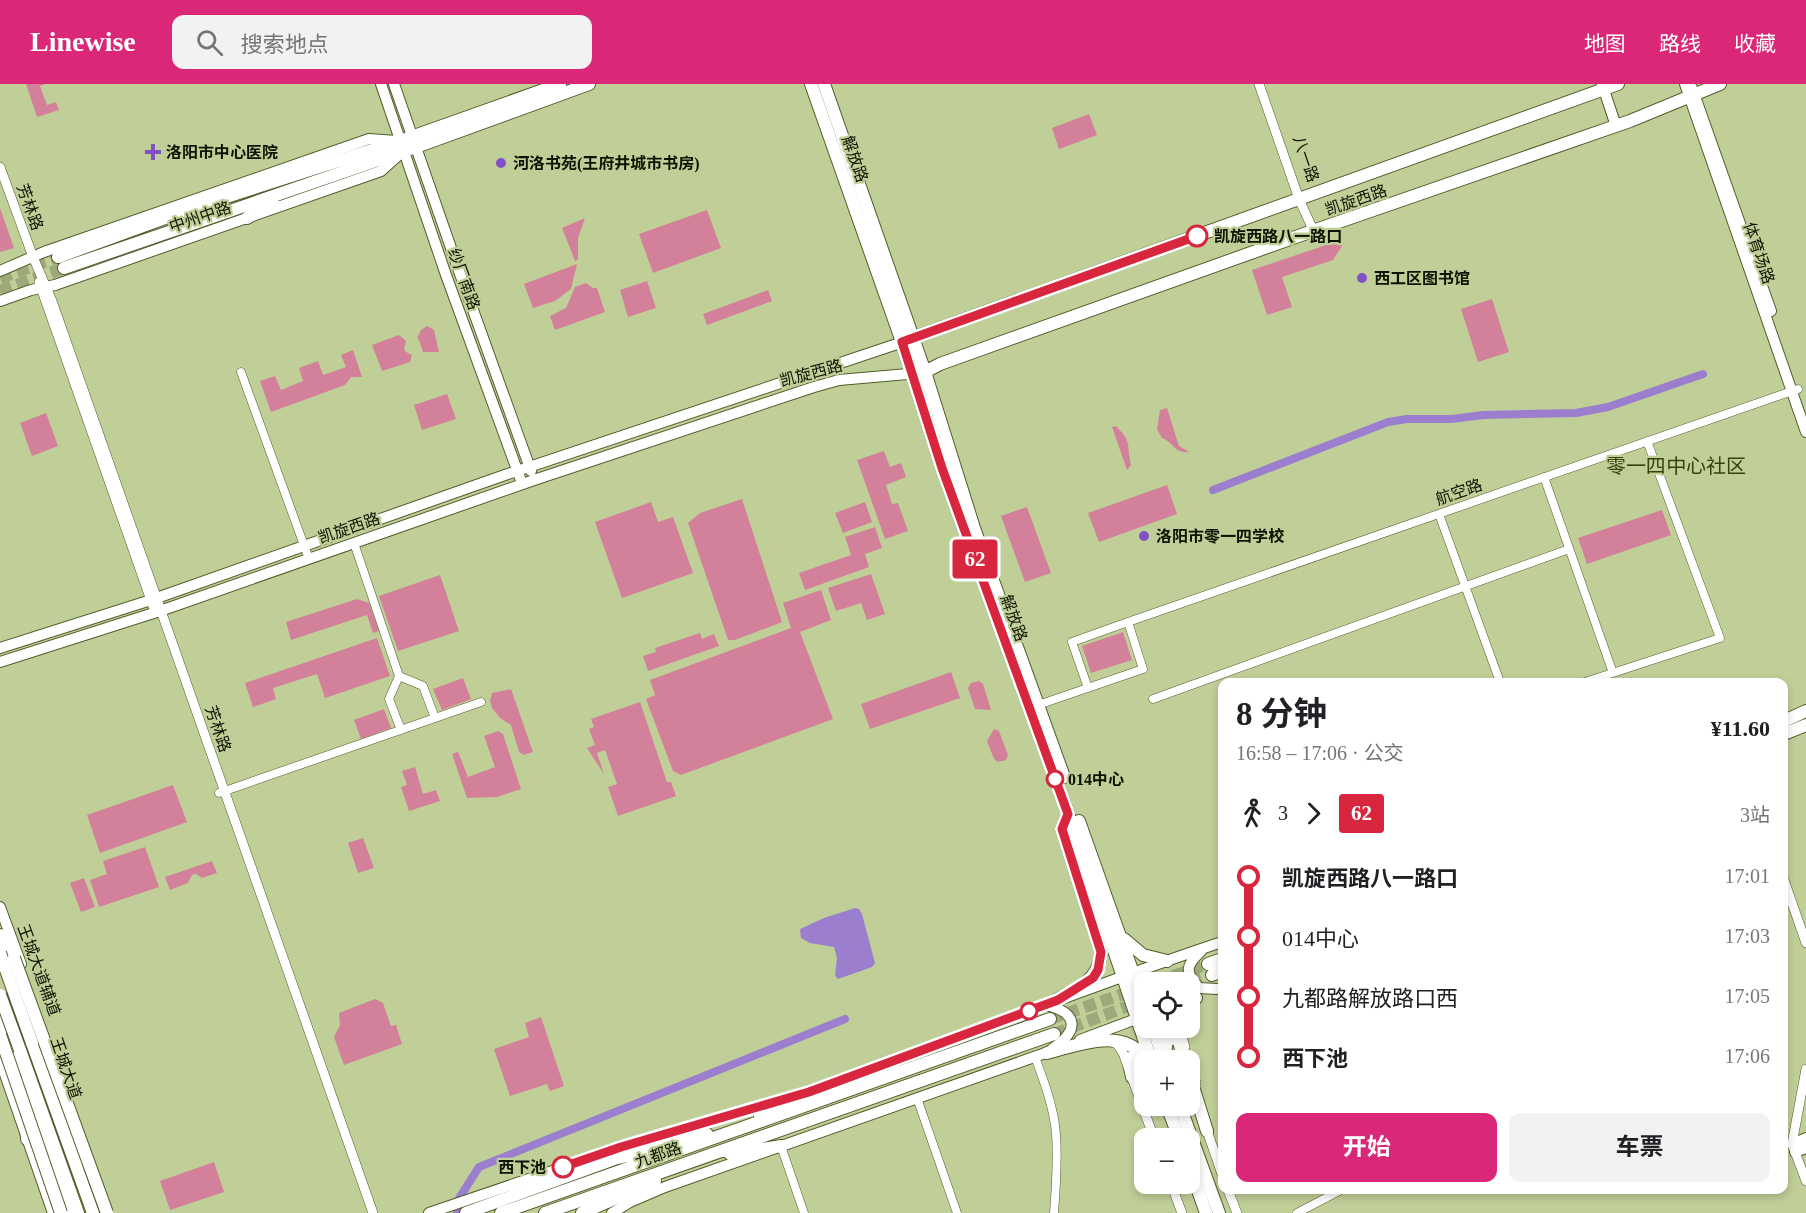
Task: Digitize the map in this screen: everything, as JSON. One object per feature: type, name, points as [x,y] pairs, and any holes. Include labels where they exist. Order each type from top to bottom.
[{"type":"main road","name":"纱厂南路","points":[[381,84],[408,144],[534,480]]},
{"type":"main road","name":"纱厂南路","points":[[394,84],[408,144],[522,484]]},
{"type":"main road","name":"中州中路","points":[[560,84],[408,144],[292,189],[61,263],[195,207],[408,144],[589,84]]},
{"type":"main road","name":"解放路","points":[[811,84],[908,340],[925,372],[974,528],[1122,938],[1134,992]]},
{"type":"main road","name":"解放路","points":[[824,84],[908,340],[912,375],[942,468],[1068,814],[1134,984]]},
{"type":"main road","name":"凯旋西路","points":[[0,648],[154,599],[518,471],[908,340],[1603,87],[1618,84]]},
{"type":"main road","name":"体育场路","points":[[1685,84],[1691,92],[1795,390],[1806,432]]},
{"type":"main road","name":"凯旋西路","points":[[0,662],[158,612],[522,484],[814,387],[839,380],[925,372],[960,357],[1616,126],[1691,92],[1720,84]]},
{"type":"main road","points":[[1603,87],[1616,126]]},
{"type":"main road","name":"中州中路","points":[[0,271],[33,257],[369,139],[408,144]]},
{"type":"main road","name":"中州中路","points":[[0,301],[44,288],[381,171],[408,144]]},
{"type":"main road","points":[[247,218],[292,189]]},
{"type":"main road","name":"体育场路","points":[[1795,390],[1806,410]]},
{"type":"main road","points":[[1788,719],[1806,711]]},
{"type":"main road","points":[[1788,732],[1806,725]]},
{"type":"main road","points":[[1041,1055],[1068,1038],[1071,1033],[1070,1018],[1052,1003],[1093,978],[1098,970],[1101,952],[1062,829],[1068,814]]},
{"type":"main road","name":"王城大道辅道","points":[[0,907],[30,1003]]},
{"type":"main road","points":[[0,927],[14,958],[107,1212]]},
{"type":"main road","name":"王城大道","points":[[0,935],[30,1003],[107,1212]]},
{"type":"main road","points":[[1122,938],[1143,955],[1167,961]]},
{"type":"main road","name":"九都路","points":[[434,1211],[621,1147],[792,1098],[1218,944]]},
{"type":"main road","points":[[1204,949],[1191,960],[1188,968],[1190,978],[1198,988],[1218,988]]},
{"type":"main road","name":"王城大道","points":[[0,953],[93,1213]]},
{"type":"main road","points":[[1200,998],[1218,989]]},
{"type":"main road","points":[[0,995],[78,1213]]},
{"type":"main road","points":[[0,1017],[70,1213]]},
{"type":"main road","name":"九都路","points":[[501,1213],[1050,1019]]},
{"type":"main road","name":"九都路","points":[[612,1213],[665,1186],[1134,1021]]},
{"type":"main road","name":"九都路","points":[[545,1213],[1054,1034]]},
{"type":"main road","points":[[0,1035],[61,1213]]},
{"type":"main road","points":[[1161,1050],[1167,1040],[1175,1038],[1181,1050]]},
{"type":"main road","points":[[1041,1055],[1097,1040],[1112,1039],[1126,1042],[1141,1050]]},
{"type":"main road","points":[[0,1042],[17,1063]]},
{"type":"main road","points":[[1132,1077],[1129,1063],[1130,1058],[1134,1058]]},
{"type":"main road","points":[[0,1060],[53,1213]]},
{"type":"main road","points":[[25,1085],[27,1139]]},
{"type":"main road","points":[[466,1213],[614,1159],[738,1129],[792,1098]]},
{"type":"main road","points":[[1200,1109],[1207,1131]]},
{"type":"main road","points":[[1184,1116],[1219,1213]]},
{"type":"main road","points":[[621,1147],[738,1129]]},
{"type":"main road","points":[[1798,1148],[1806,1138]]},
{"type":"main road","points":[[582,1213],[630,1203],[702,1158],[781,1146]]},
{"type":"main road","points":[[1199,1194],[1206,1213]]},
{"type":"street","name":"八一路","points":[[1259,84],[1302,198]]},
{"type":"street","name":"八一路","points":[[1264,84],[1314,232]]},
{"type":"street","name":"芳林路","points":[[0,167],[373,1213]]},
{"type":"street","points":[[241,372],[309,559]]},
{"type":"street","name":"航空路","points":[[1088,688],[1072,642],[1795,390]]},
{"type":"street","points":[[1597,678],[1720,638],[1647,441]]},
{"type":"street","points":[[1544,477],[1613,673]]},
{"type":"street","points":[[1438,514],[1499,678]]},
{"type":"street","points":[[354,543],[399,676],[389,699],[401,730]]},
{"type":"street","points":[[1154,699],[1569,549]]},
{"type":"street","points":[[1038,705],[1143,669],[1128,622]]},
{"type":"street","points":[[399,676],[423,686],[435,718]]},
{"type":"street","points":[[222,792],[481,702]]},
{"type":"street","name":"芳林路","points":[[222,792],[368,1213]]},
{"type":"street","points":[[1788,891],[1806,944]]},
{"type":"street","points":[[0,1007],[30,1003]]},
{"type":"street","points":[[0,1017],[30,1003]]},
{"type":"street","points":[[1097,1040],[1117,1044],[1123,1053],[1151,1128]]},
{"type":"street","points":[[1041,1055],[1045,1085],[1056,1132],[1057,1182],[1054,1213]]},
{"type":"street","points":[[1806,1069],[1798,1148],[1806,1181]]},
{"type":"street","points":[[917,1098],[957,1213]]},
{"type":"street","points":[[1200,1100],[1207,1131],[1218,1163]]},
{"type":"street","points":[[781,1146],[804,1213]]},
{"type":"street","points":[[1175,1194],[1182,1213]]},
{"type":"street","points":[[1230,1194],[1237,1213]]},
{"type":"street","points":[[1297,1213],[1332,1194]]},
{"type":"shaded area","points":[[26,84],[45,84],[40,86],[47,105],[56,102],[59,110],[37,117]]},
{"type":"shaded area","points":[[1089,114],[1097,135],[1059,149],[1052,128]]},
{"type":"shaded area","points":[[0,208],[14,248],[0,252]]},
{"type":"shaded area","points":[[707,210],[721,248],[653,273],[639,234]]},
{"type":"shaded area","points":[[585,218],[578,238],[578,259],[575,261],[562,228]]},
{"type":"shaded area","points":[[1341,240],[1342,246],[1333,260],[1282,277],[1292,307],[1267,315],[1252,270]]},
{"type":"shaded area","points":[[577,264],[571,289],[555,301],[533,308],[524,284]]},
{"type":"shaded area","points":[[647,281],[656,308],[628,317],[620,290]]},
{"type":"shaded area","points":[[586,283],[597,288],[605,312],[555,330],[550,316],[566,308],[575,287]]},
{"type":"shaded area","points":[[768,290],[772,301],[707,325],[703,314]]},
{"type":"shaded area","points":[[1492,299],[1509,352],[1478,362],[1461,309]]},
{"type":"shaded area","points":[[427,326],[434,330],[439,352],[423,352],[417,338],[421,330]]},
{"type":"shaded area","points":[[399,335],[406,341],[404,349],[412,355],[410,362],[382,371],[372,345]]},
{"type":"shaded area","points":[[353,350],[362,377],[351,377],[345,385],[271,412],[260,381],[275,376],[281,390],[303,381],[299,368],[318,361],[323,375],[346,367],[341,355]]},
{"type":"shaded area","points":[[447,394],[456,419],[422,430],[414,405]]},
{"type":"shaded area","points":[[1167,408],[1179,446],[1189,452],[1177,450],[1162,438],[1157,429],[1160,410]]},
{"type":"shaded area","points":[[46,413],[58,446],[32,456],[20,423]]},
{"type":"shaded area","points":[[1116,426],[1125,436],[1128,444],[1131,465],[1127,470],[1112,427]]},
{"type":"shaded area","points":[[884,451],[890,467],[901,463],[906,477],[886,485],[892,504],[898,503],[908,531],[885,539],[857,460]]},
{"type":"shaded area","points":[[1167,485],[1177,514],[1099,542],[1088,513]]},
{"type":"shaded area","points":[[742,499],[782,622],[735,640],[728,640],[688,523],[700,513]]},
{"type":"shaded area","points":[[651,502],[658,522],[673,517],[693,573],[622,598],[595,522]]},
{"type":"shaded area","points":[[865,502],[872,522],[843,533],[835,513]]},
{"type":"shaded area","points":[[1027,507],[1051,573],[1025,582],[1001,516]]},
{"type":"shaded area","points":[[1662,510],[1671,535],[1587,564],[1578,538]]},
{"type":"shaded area","points":[[875,527],[882,548],[865,554],[869,567],[805,590],[799,573],[851,555],[845,537]]},
{"type":"shaded area","points":[[871,574],[885,614],[867,620],[861,603],[836,611],[828,588]]},
{"type":"shaded area","points":[[440,575],[459,631],[398,651],[379,596]]},
{"type":"shaded area","points":[[821,590],[831,620],[800,632],[833,719],[681,775],[673,771],[646,699],[655,695],[650,680],[791,628],[783,603]]},
{"type":"shaded area","points":[[357,599],[369,603],[379,631],[373,633],[367,615],[291,640],[286,622]]},
{"type":"shaded area","points":[[1123,632],[1132,660],[1091,673],[1082,646]]},
{"type":"shaded area","points":[[700,633],[702,639],[714,634],[719,646],[648,671],[643,656],[656,652],[655,648]]},
{"type":"shaded area","points":[[377,638],[390,676],[325,698],[317,674],[273,688],[276,699],[253,707],[245,683]]},
{"type":"shaded area","points":[[951,672],[960,698],[870,729],[861,704]]},
{"type":"shaded area","points":[[463,678],[471,699],[442,710],[433,689]]},
{"type":"shaded area","points":[[979,681],[983,684],[991,710],[975,709],[968,688],[971,683]]},
{"type":"shaded area","points":[[511,689],[533,752],[524,755],[519,752],[511,725],[500,718],[492,708],[490,701],[492,693]]},
{"type":"shaded area","points":[[640,702],[667,782],[671,782],[676,796],[618,816],[608,787],[617,784],[605,750],[597,753],[604,774],[587,748],[595,745],[589,729],[594,727],[591,719]]},
{"type":"shaded area","points":[[384,709],[391,728],[361,739],[354,720]]},
{"type":"shaded area","points":[[994,729],[999,731],[1008,755],[1006,760],[998,762],[994,759],[987,741]]},
{"type":"shaded area","points":[[498,731],[503,734],[521,789],[497,797],[467,798],[452,754],[458,752],[468,777],[495,767],[484,736]]},
{"type":"shaded area","points":[[415,767],[423,794],[436,790],[440,801],[409,811],[401,787],[407,785],[402,771]]},
{"type":"shaded area","points":[[173,785],[187,822],[100,853],[87,815]]},
{"type":"shaded area","points":[[363,838],[374,868],[358,873],[348,843]]},
{"type":"shaded area","points":[[145,847],[159,887],[99,907],[90,880],[107,874],[103,861]]},
{"type":"shaded area","points":[[212,861],[217,873],[202,878],[196,874],[192,875],[188,883],[170,890],[165,877]]},
{"type":"shaded area","points":[[84,878],[95,907],[81,912],[70,883]]},
{"type":"shaded area","points":[[855,908],[859,909],[862,914],[875,963],[872,967],[838,979],[835,975],[837,958],[834,947],[810,943],[801,938],[800,929]]},
{"type":"shaded area","points":[[375,999],[383,1003],[391,1026],[396,1025],[402,1044],[344,1065],[334,1037],[340,1025],[339,1013]]},
{"type":"shaded area","points":[[541,1017],[564,1086],[550,1091],[547,1084],[510,1096],[494,1049],[529,1037],[525,1023]]},
{"type":"shaded area","points":[[214,1162],[224,1192],[170,1210],[160,1181]]},
{"type":"waterway","points":[[1213,490],[1388,422],[1483,415],[1576,413],[1608,407],[1703,374]]},
{"type":"waterway","points":[[457,1213],[458,1200],[479,1167],[845,1019]]},
{"type":"tunnel","points":[[0,278],[58,257]]},
{"type":"tunnel","points":[[0,291],[64,268]]},
{"type":"tunnel","points":[[1185,972],[1208,964]]},
{"type":"tunnel","points":[[1200,979],[1212,975]]},
{"type":"tunnel","points":[[1050,1019],[1134,990]]},
{"type":"tunnel","points":[[1054,1034],[1134,1004]]},
{"type":"bus line","name":"62","points":[[563,1167],[621,1147],[792,1098],[861,1074],[1058,1000],[1093,978],[1098,970],[1101,952],[1062,829],[1068,814],[964,532],[902,342],[1197,236]]},
{"type":"place","name":"洛阳市中心医院","points":[[153,152]]},
{"type":"place","name":"河洛书苑(王府井城市书房)","points":[[501,163]]},
{"type":"place","name":"凯旋西路八一路口","points":[[1197,236]]},
{"type":"place","name":"西工区图书馆","points":[[1362,278]]},
{"type":"place","name":"洛阳市零一四学校","points":[[1144,536]]},
{"type":"place","name":"014中心","points":[[1055,779]]},
{"type":"place","name":"西下池","points":[[563,1167]]},
{"type":"district","name":"零一四中心社区","points":[[1676,466]]}]
